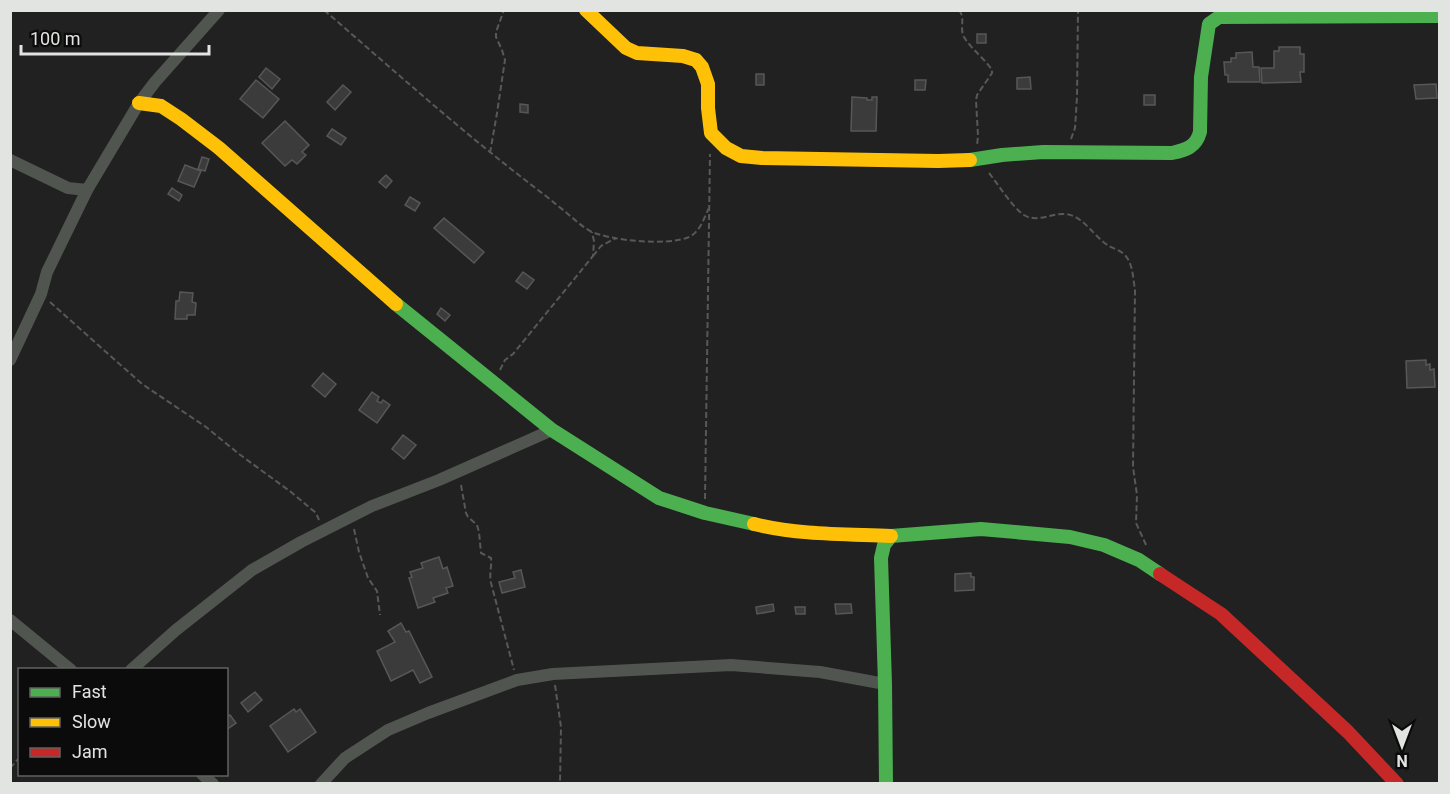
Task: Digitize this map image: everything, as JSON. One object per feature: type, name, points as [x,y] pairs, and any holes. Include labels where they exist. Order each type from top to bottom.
[{"type":"street","points":[[12,354],[41,294],[47,272],[76,210],[139,103],[219,10]]},
{"type":"street","points":[[586,10],[626,48],[637,53],[684,56],[696,60],[708,84],[711,133],[726,148],[741,156],[938,161],[975,160],[1002,155],[1044,152],[1172,153],[1186,151],[1194,146],[1199,137],[1201,82],[1209,17],[1440,16]]},
{"type":"street","points":[[155,82],[161,106]]},
{"type":"street","points":[[139,103],[161,106],[181,119],[219,148],[384,295],[552,430],[659,498],[705,513],[769,528],[891,536],[981,529],[1070,537],[1104,545],[1139,560],[1221,614],[1348,732],[1397,783]]},
{"type":"street","points":[[10,160],[68,188],[87,190]]},
{"type":"street","points":[[68,188],[76,210]]},
{"type":"street","points":[[132,668],[252,570],[301,542],[372,506],[439,480],[552,430]]},
{"type":"street","points":[[886,783],[881,558],[884,545],[891,536]]},
{"type":"street","points":[[10,620],[70,668]]},
{"type":"street","points":[[321,783],[345,758],[388,730],[517,680],[553,674],[730,665],[820,672],[885,684]]},
{"type":"path","points":[[324,10],[490,153],[592,232],[644,242],[671,241],[689,237],[699,230],[709,208]]},
{"type":"path","points":[[490,153],[504,60],[496,32],[504,10]]},
{"type":"path","points":[[959,10],[962,14],[961,27],[966,40],[992,70],[976,100],[978,136],[975,160],[989,173],[1024,215],[1032,218],[1058,214],[1076,217],[1109,246],[1124,254],[1130,264],[1135,290],[1133,467],[1137,495],[1136,523],[1151,555]]},
{"type":"path","points":[[1063,153],[1075,128],[1078,10]]},
{"type":"path","points":[[705,513],[711,133]]},
{"type":"path","points":[[592,232],[593,256]]},
{"type":"path","points":[[500,387],[500,370],[505,360],[513,354],[601,246],[616,238]]},
{"type":"path","points":[[41,294],[142,384],[206,427],[312,509],[319,520],[321,533]]},
{"type":"path","points":[[459,470],[466,513],[477,525],[481,553],[491,558],[491,583],[517,680]]},
{"type":"path","points":[[350,518],[358,552],[377,591],[380,615]]},
{"type":"path","points":[[553,674],[561,728],[560,783]]},
{"type":"building","points":[[977,34],[986,34],[986,43],[977,43]]},
{"type":"building","points":[[1279,47],[1300,47],[1300,54],[1304,54],[1304,72],[1300,72],[1301,82],[1262,83],[1261,68],[1274,68],[1274,51],[1279,51]]},
{"type":"building","points":[[1252,52],[1253,67],[1259,67],[1260,82],[1228,82],[1224,62],[1231,62],[1231,58],[1236,58],[1236,53]]},
{"type":"building","points":[[266,68],[280,79],[272,89],[259,77]]},
{"type":"building","points":[[756,74],[764,74],[764,85],[756,85]]},
{"type":"building","points":[[1030,77],[1031,89],[1017,89],[1017,78]]},
{"type":"building","points":[[256,80],[279,99],[263,118],[240,99]]},
{"type":"building","points":[[915,80],[926,80],[925,90],[915,90]]},
{"type":"building","points":[[1436,84],[1437,98],[1416,99],[1414,85]]},
{"type":"building","points":[[343,85],[351,92],[335,110],[327,102]]},
{"type":"building","points":[[1144,95],[1155,95],[1155,105],[1144,105]]},
{"type":"building","points":[[852,97],[872,100],[872,97],[877,97],[876,131],[851,131]]},
{"type":"building","points":[[520,104],[528,105],[528,113],[520,112]]},
{"type":"building","points":[[285,121],[309,145],[302,152],[306,155],[297,164],[292,160],[285,166],[262,143]]},
{"type":"building","points":[[332,129],[346,138],[341,145],[327,136]]},
{"type":"building","points":[[202,157],[209,159],[205,171],[198,169]]},
{"type":"building","points":[[185,165],[201,171],[194,187],[178,181]]},
{"type":"building","points":[[386,175],[392,181],[386,188],[379,182]]},
{"type":"building","points":[[172,188],[182,195],[179,201],[168,194]]},
{"type":"building","points":[[410,197],[420,203],[415,211],[405,205]]},
{"type":"building","points":[[444,218],[484,252],[474,263],[434,228]]},
{"type":"building","points":[[523,272],[534,280],[527,289],[516,281]]},
{"type":"building","points":[[180,292],[193,293],[192,302],[196,303],[195,315],[187,315],[187,319],[175,319],[176,301],[179,301]]},
{"type":"building","points":[[441,308],[450,315],[445,321],[437,314]]},
{"type":"building","points":[[1426,360],[1426,365],[1430,364],[1430,370],[1434,369],[1435,387],[1407,388],[1406,361]]},
{"type":"building","points":[[323,373],[336,384],[325,397],[312,386]]},
{"type":"building","points":[[372,392],[379,397],[377,401],[381,403],[383,400],[390,405],[377,423],[359,410]]},
{"type":"building","points":[[403,435],[416,445],[404,459],[392,449]]},
{"type":"building","points":[[439,557],[443,569],[447,567],[453,586],[446,588],[448,593],[433,598],[435,602],[418,608],[409,578],[412,577],[410,572],[423,568],[421,563]]},
{"type":"building","points":[[521,570],[525,587],[502,593],[499,582],[515,578],[513,572]]},
{"type":"building","points":[[971,573],[971,577],[974,577],[974,590],[955,591],[955,574]]},
{"type":"building","points":[[773,604],[774,611],[757,614],[756,607]]},
{"type":"building","points":[[835,604],[851,604],[852,613],[836,614]]},
{"type":"building","points":[[795,607],[805,607],[805,614],[796,614]]},
{"type":"building","points":[[401,623],[406,632],[409,631],[432,677],[420,683],[413,670],[391,681],[377,651],[395,642],[388,631]]},
{"type":"building","points":[[255,692],[262,700],[248,712],[241,703]]},
{"type":"building","points":[[294,709],[296,712],[300,709],[316,732],[288,752],[270,726]]},
{"type":"building","points":[[230,715],[236,723],[228,729],[228,716]]},
{"type":"traffic: fast","points":[[970,160],[1043,152],[1172,153],[1190,147],[1200,132],[1201,77],[1209,24],[1219,17],[1440,16]]},
{"type":"traffic: fast","points":[[396,304],[552,430],[659,498],[705,513],[754,524]]},
{"type":"traffic: fast","points":[[886,784],[881,558],[884,545],[891,536],[981,529],[1070,537],[1104,545],[1139,560],[1160,574]]},
{"type":"traffic: slow","points":[[586,10],[626,48],[637,53],[683,56],[696,60],[702,67],[708,84],[711,133],[726,148],[741,156],[970,160]]},
{"type":"traffic: slow","points":[[139,103],[161,106],[219,148],[396,304]]},
{"type":"traffic: slow","points":[[754,524],[805,532],[891,536]]},
{"type":"traffic: jam","points":[[1160,574],[1221,614],[1348,732],[1397,784]]}]
